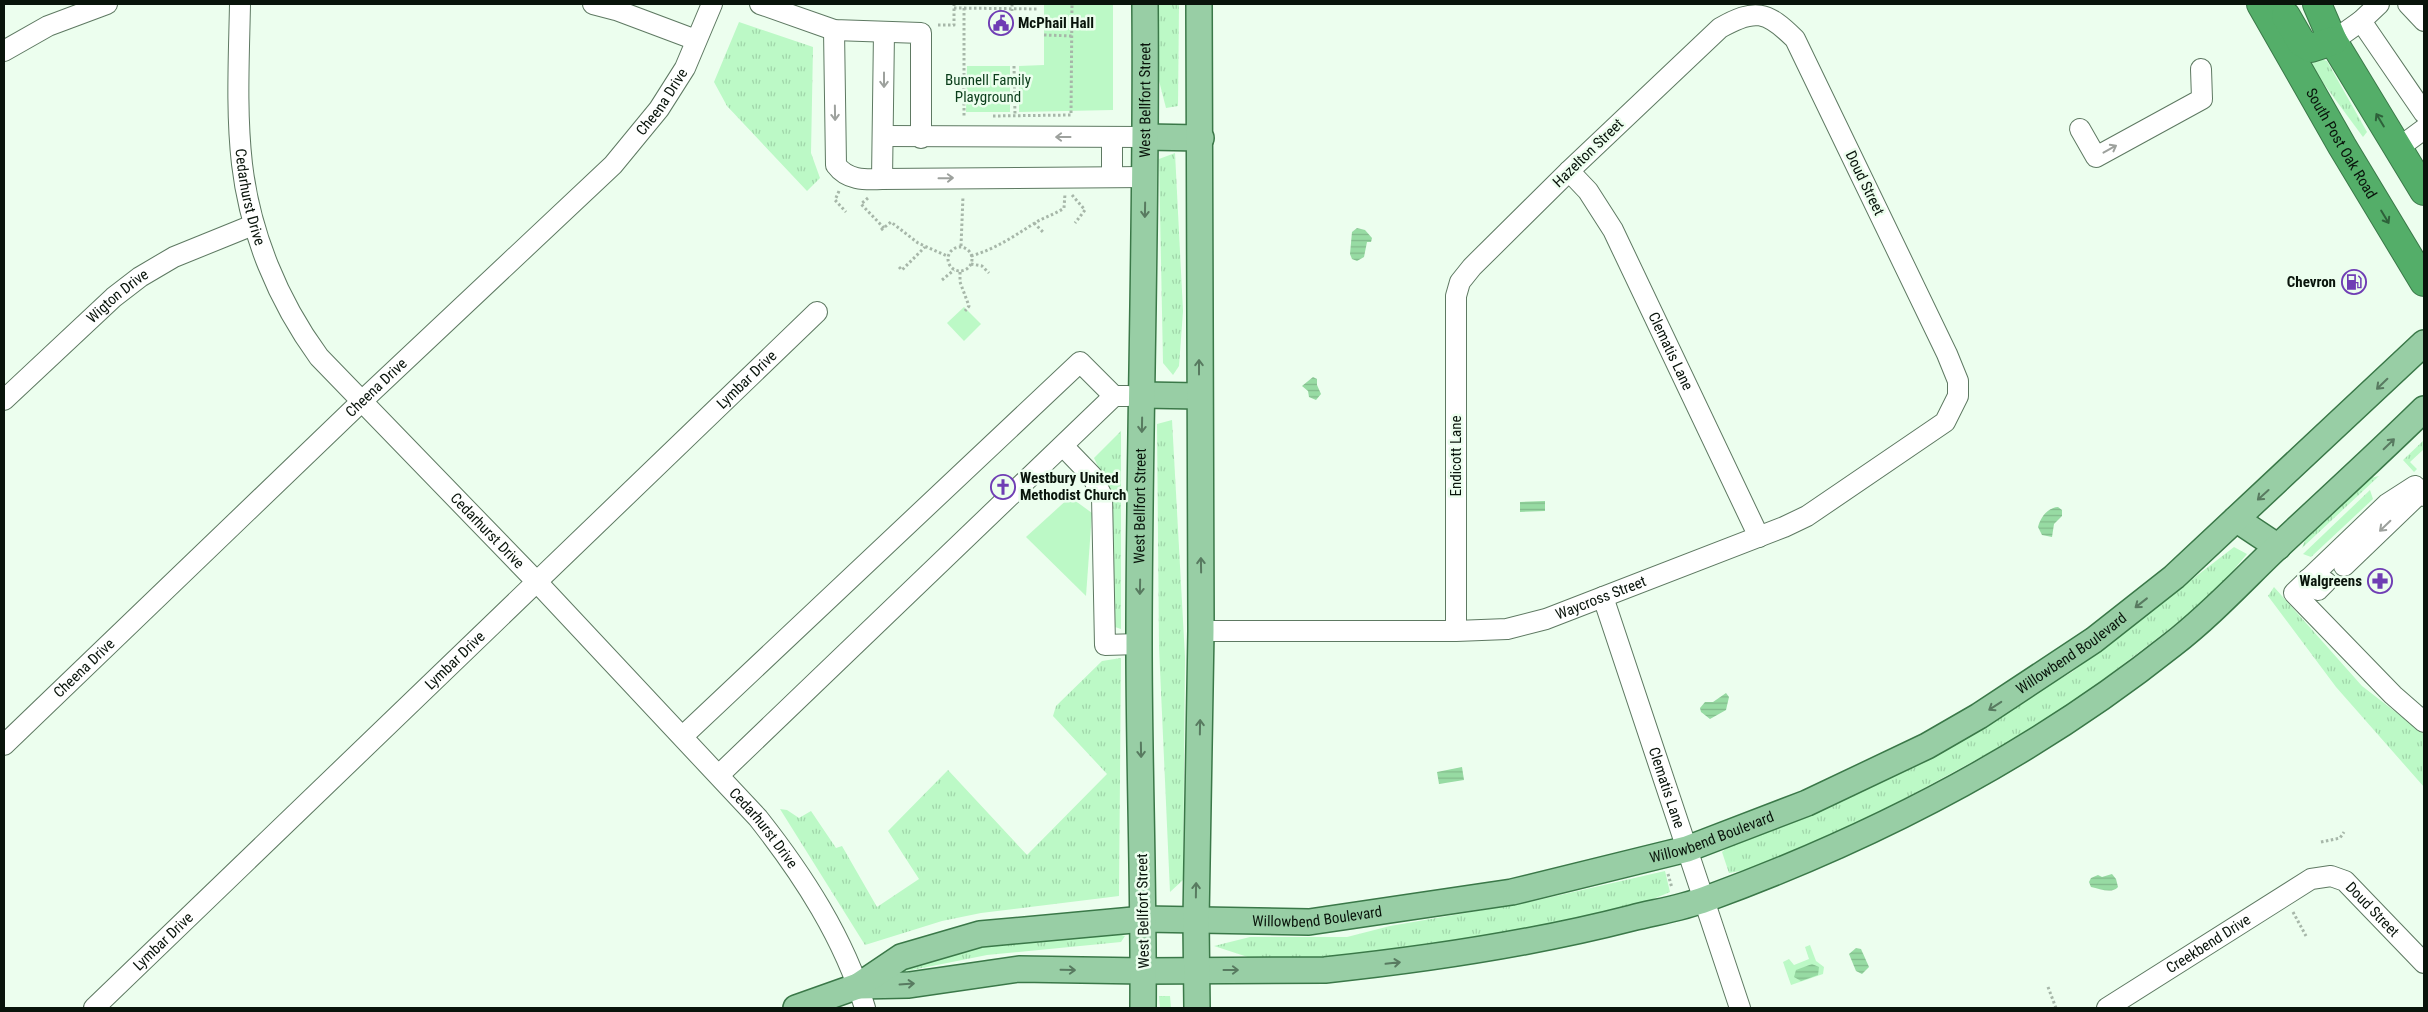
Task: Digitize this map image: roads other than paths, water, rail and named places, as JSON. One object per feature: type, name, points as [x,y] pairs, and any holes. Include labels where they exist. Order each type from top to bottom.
[{"type":"highway","name":"South Post Oak Road","points":[[2261,4],[2342,146],[2424,282]]},
{"type":"highway","points":[[2280,4],[2301,42],[2311,48],[2333,41]]},
{"type":"highway","points":[[2317,4],[2333,41],[2424,191]]},
{"type":"main road","name":"West Bellfort Street","points":[[1143,1008],[1144,919],[1139,644],[1146,177],[1145,4]]},
{"type":"main road","points":[[1197,1008],[1196,922],[1201,632],[1199,396],[1201,138],[1199,4]]},
{"type":"main road","points":[[1146,137],[1201,138]]},
{"type":"main road","name":"Willowbend Boulevard","points":[[861,997],[901,957],[980,934],[1144,919],[1196,922],[1309,922],[1512,892],[1687,849],[1816,799],[1927,746],[1979,716],[2094,640],[2174,577],[2424,343]]},
{"type":"main road","points":[[1143,395],[1199,396]]},
{"type":"main road","name":"Willowbend Boulevard","points":[[796,1008],[861,997],[909,985],[1019,969],[1144,971],[1325,970],[1426,959],[1562,936],[1704,900],[1854,839],[2007,758],[2088,707],[2174,644],[2424,409]]},
{"type":"main road","points":[[2236,519],[2278,547]]},
{"type":"street","points":[[4,51],[48,26],[107,4]]},
{"type":"street","name":"Cedarhurst Drive","points":[[240,4],[239,111],[242,165],[253,225],[280,292],[297,327],[319,357],[720,774],[758,818],[788,856],[818,904],[861,997]]},
{"type":"street","points":[[592,4],[616,10],[696,40]]},
{"type":"street","name":"Cheena Drive","points":[[4,745],[362,401],[613,165],[659,109],[685,68],[712,4]]},
{"type":"street","points":[[760,4],[834,30],[920,33],[920,138]]},
{"type":"street","points":[[2333,41],[2361,21],[2379,4]]},
{"type":"street","points":[[2408,4],[2424,21]]},
{"type":"street","name":"Doud Street","points":[[1720,28],[1740,17],[1756,15],[1774,19],[1795,39],[1947,354],[1958,381],[1958,396],[1953,409]]},
{"type":"street","points":[[2361,21],[2424,113]]},
{"type":"street","name":"Hazelton Street","points":[[1460,282],[1472,267],[1569,171],[1720,28]]},
{"type":"street","points":[[834,30],[836,164],[842,172],[851,177],[885,179],[1146,177]]},
{"type":"street","points":[[884,32],[885,179]]},
{"type":"street","points":[[2080,129],[2096,157],[2202,99],[2200,69]]},
{"type":"street","points":[[2397,149],[2424,129]]},
{"type":"street","points":[[884,136],[920,138],[1146,137]]},
{"type":"street","points":[[1112,137],[1112,177]]},
{"type":"street","name":"Clematis Lane","points":[[1569,171],[1588,191],[1613,230],[1759,537]]},
{"type":"street","name":"Wigton Drive","points":[[4,400],[114,297],[140,277],[174,257],[253,225]]},
{"type":"street","name":"Endicott Lane","points":[[1456,631],[1456,296],[1460,282]]},
{"type":"street","name":"Lymbar Drive","points":[[94,1008],[817,312]]},
{"type":"street","points":[[683,736],[1080,362],[1114,396]]},
{"type":"street","points":[[720,774],[1114,396],[1143,395]]},
{"type":"street","name":"Waycross Street","points":[[1201,632],[1456,631],[1507,629],[1546,619],[1784,527],[1821,507],[1944,422],[1953,409]]},
{"type":"street","points":[[1063,446],[1092,476],[1102,496],[1106,645],[1139,644]]},
{"type":"street","points":[[2344,566],[2423,495],[2415,486],[2387,504],[2317,581],[2294,593],[2392,695],[2424,722]]},
{"type":"street","name":"Clematis Lane","points":[[1603,597],[1740,1008]]},
{"type":"street","name":"Doud Street","points":[[2310,879],[2331,876],[2345,881],[2424,963]]},
{"type":"street","name":"Creekbend Drive","points":[[2107,1008],[2310,879]]},
{"type":"place","name":"McPhail Hall","points":[[1001,23]]},
{"type":"place","name":"Chevron","points":[[2354,282]]},
{"type":"place","name":"Westbury United Methodist Church","points":[[1003,487]]},
{"type":"place","name":"Walgreens","points":[[2380,581]]},
{"type":"park label","name":"Bunnell Family Playground","points":[[988,88]]}]
